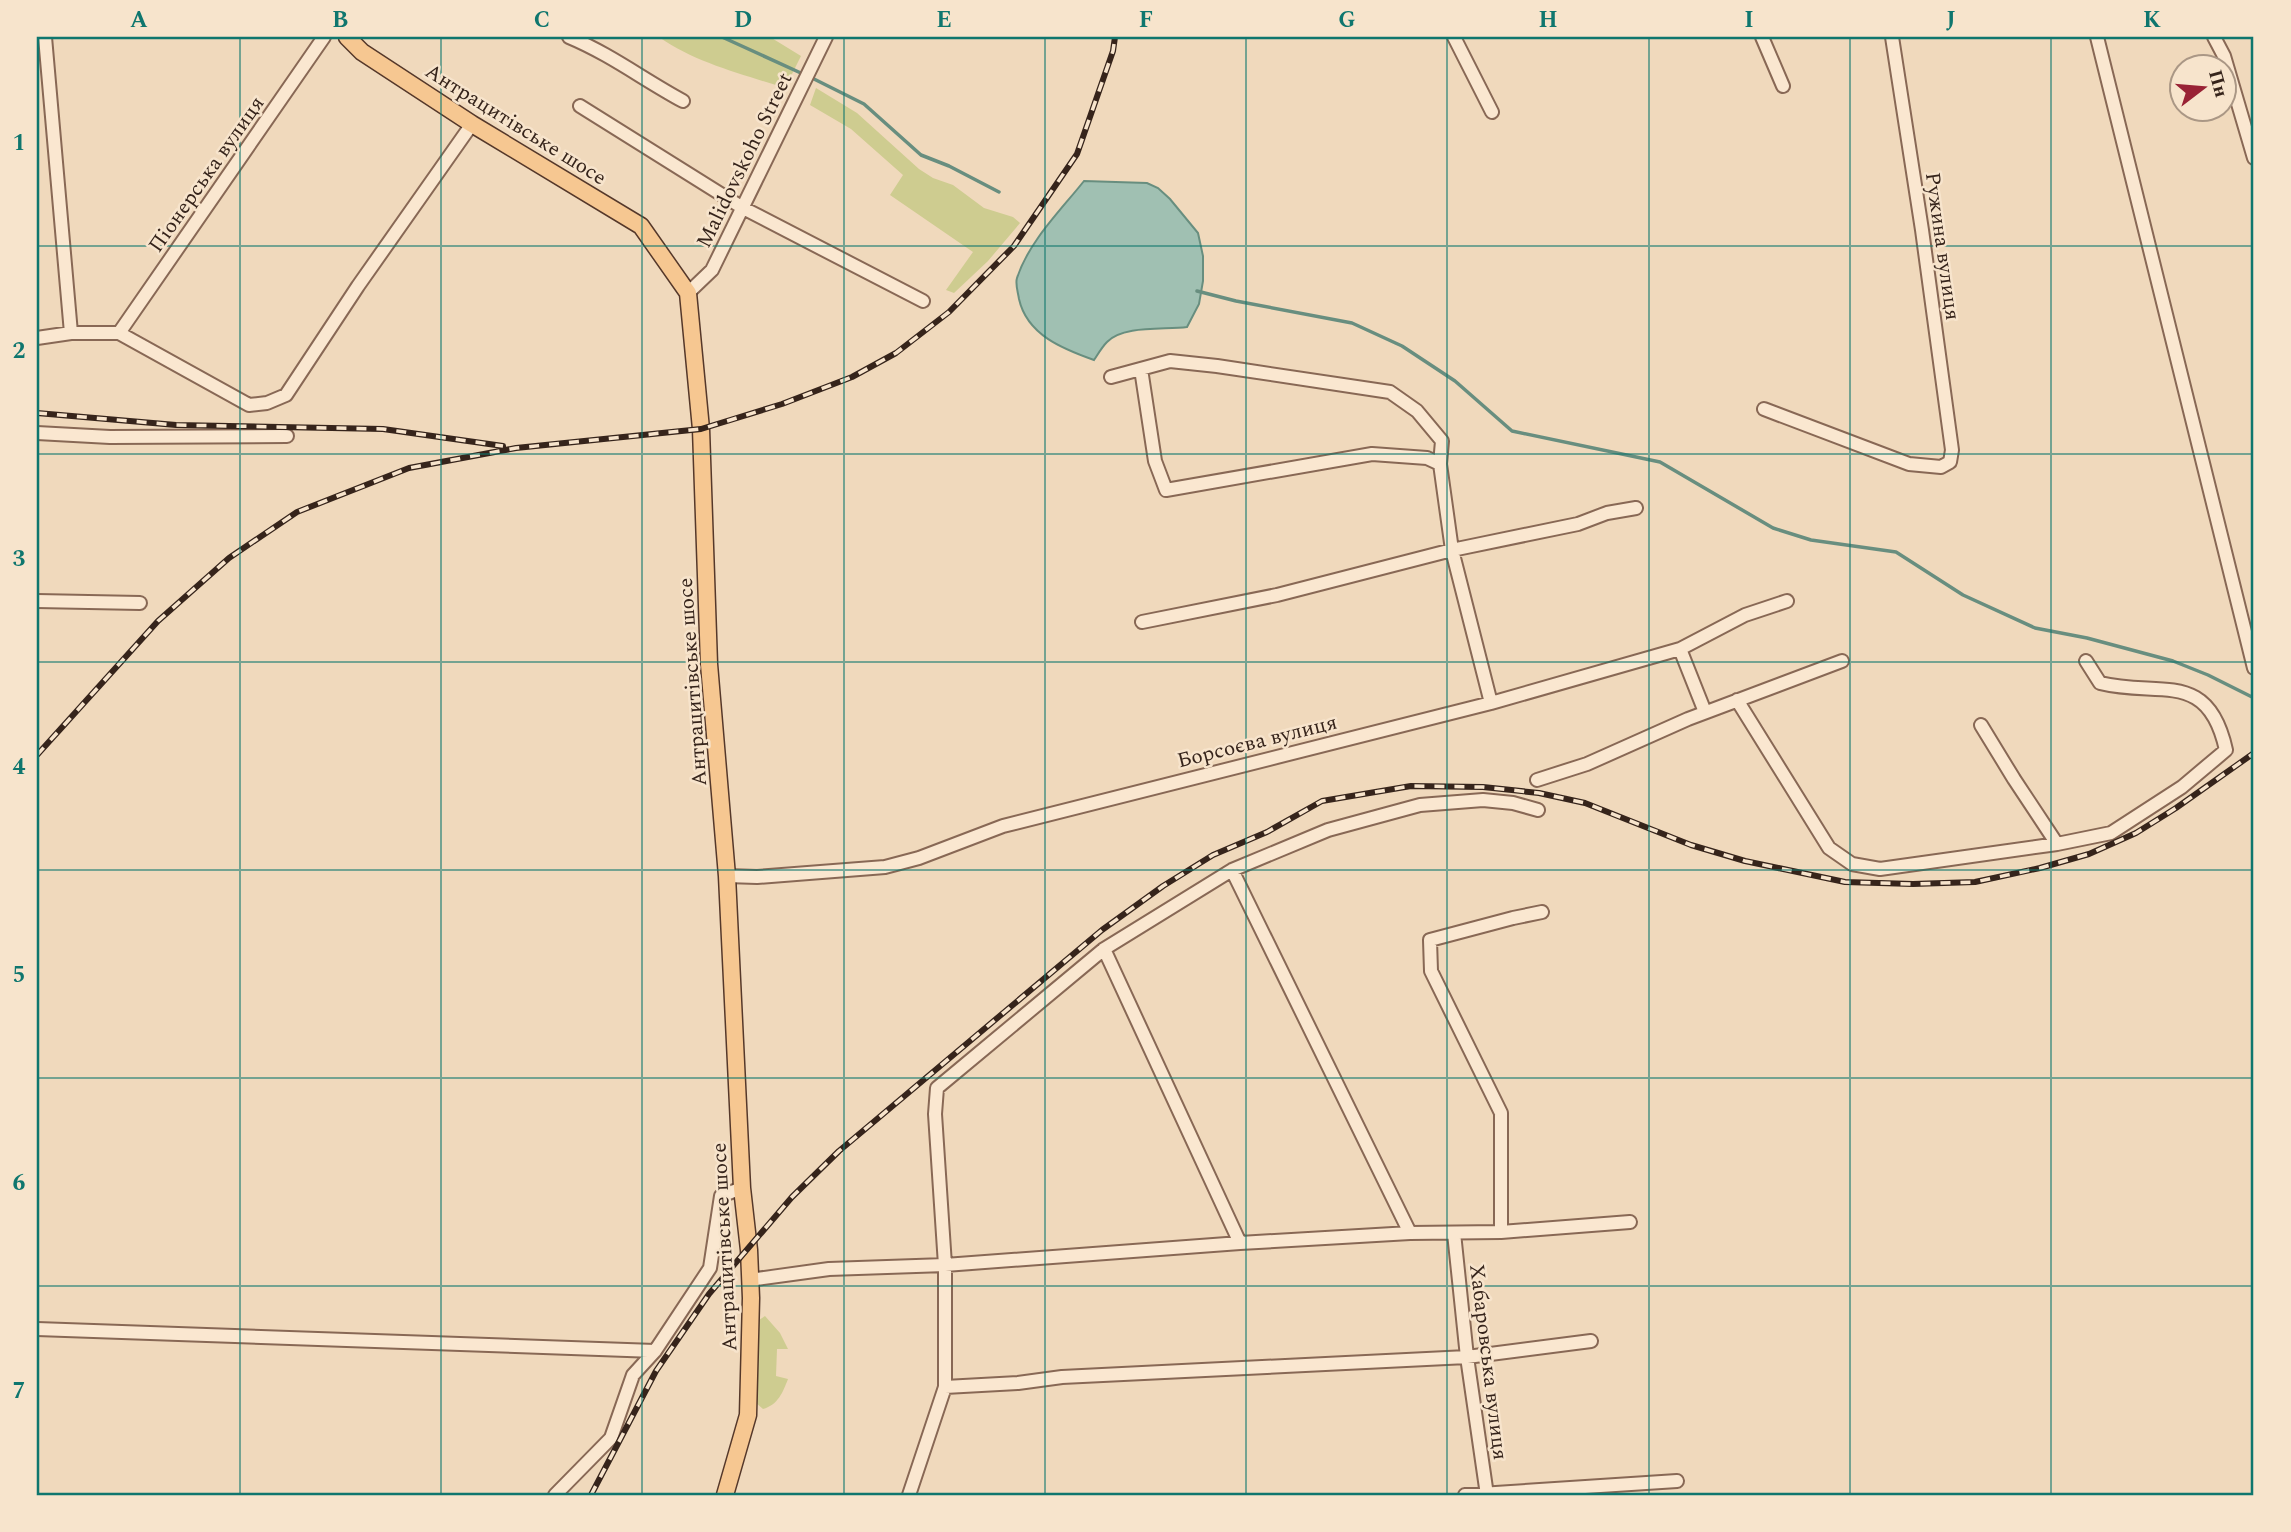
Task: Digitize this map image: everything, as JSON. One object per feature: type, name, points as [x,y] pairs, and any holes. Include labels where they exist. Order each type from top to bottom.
[{"type":"main road","name":"Антрацитівське шосе","points":[[347,37],[362,52],[472,124],[641,226],[688,293],[701,429],[709,664],[727,876],[742,1188],[751,1298],[748,1415],[725,1495]]},
{"type":"street","points":[[45,37],[71,333]]},
{"type":"street","name":"Піонерська вулиця","points":[[119,333],[324,37]]},
{"type":"street","points":[[569,37],[615,58],[655,86],[683,101]]},
{"type":"street","name":"Malidovskoho Street","points":[[688,293],[712,270],[825,37]]},
{"type":"street","points":[[1454,37],[1493,112]]},
{"type":"street","points":[[1762,37],[1783,86]]},
{"type":"street","name":"Ружина вулиця","points":[[1764,409],[1909,464],[1941,467],[1950,462],[1952,450],[1926,258],[1892,37]]},
{"type":"street","points":[[2097,37],[2254,668]]},
{"type":"street","points":[[2214,37],[2224,56],[2254,158]]},
{"type":"street","points":[[580,106],[743,208],[923,301]]},
{"type":"street","points":[[37,338],[71,333],[119,333],[249,405],[267,403],[286,395],[358,286],[472,124]]},
{"type":"street","points":[[1111,377],[1170,361],[1182,362],[1390,392],[1417,411],[1442,441],[1440,464],[1452,550],[1491,703]]},
{"type":"street","points":[[1141,369],[1155,461],[1166,489],[1372,454],[1427,458],[1440,464]]},
{"type":"street","points":[[37,433],[110,438],[287,436]]},
{"type":"street","points":[[1142,622],[1277,595],[1452,550],[1578,524],[1607,513],[1636,508]]},
{"type":"street","points":[[37,601],[140,603]]},
{"type":"street","name":"Борсоєва вулиця","points":[[727,876],[757,877],[885,867],[919,858],[1003,826],[1491,703],[1680,649],[1745,615],[1787,601]]},
{"type":"street","points":[[1680,649],[1705,712]]},
{"type":"street","points":[[1536,780],[1587,764],[1705,712],[1842,661]]},
{"type":"street","points":[[1737,700],[1829,848],[1852,864],[1880,869],[2057,844],[2110,833],[2182,786],[2226,750],[2221,725],[2204,704],[2188,693],[2163,688],[2118,687],[2100,683],[2086,661]]},
{"type":"street","points":[[1982,725],[2057,844]]},
{"type":"street","points":[[909,1495],[945,1387],[945,1265],[935,1114],[937,1088],[1104,949],[1232,870],[1328,830],[1420,805],[1483,800],[1513,803],[1538,810]]},
{"type":"street","points":[[1232,870],[1410,1233]]},
{"type":"street","points":[[1501,1232],[1502,1113],[1432,971],[1430,940],[1542,912]]},
{"type":"street","points":[[1104,949],[1240,1243]]},
{"type":"street","points":[[555,1495],[611,1438],[633,1375],[655,1351],[710,1268],[720,1196],[742,1188]]},
{"type":"street","points":[[749,1280],[829,1269],[945,1265],[1240,1243],[1410,1233],[1501,1232],[1630,1222]]},
{"type":"street","name":"Хабаровська вулиця","points":[[1454,1233],[1467,1357],[1486,1495]]},
{"type":"street","points":[[37,1329],[655,1351]]},
{"type":"street","points":[[945,1387],[1062,1377],[1467,1357],[1591,1341]]},
{"type":"street","points":[[1465,1495],[1677,1481]]},
{"type":"shaded area","points":[[659,37],[770,37],[801,56],[785,88],[704,61]]},
{"type":"shaded area","points":[[816,88],[857,113],[919,169],[933,178],[953,185],[984,208],[1013,217],[1020,223],[988,261],[954,293],[946,290],[973,252],[890,195],[903,175],[851,129],[810,105]]},
{"type":"shaded area","points":[[1084,181],[1147,183],[1158,188],[1198,233],[1203,256],[1199,304],[1187,327],[1123,333],[1107,342],[1094,360],[1070,351],[1038,331],[1023,312],[1016,283],[1022,264],[1037,239]]},
{"type":"shaded area","points":[[765,1316],[780,1333],[788,1349],[777,1349],[776,1376],[788,1379],[776,1401],[763,1409],[755,1402],[759,1320]]},
{"type":"waterway","points":[[722,37],[803,74]]},
{"type":"waterway","points":[[810,77],[864,104],[921,155],[999,192]]},
{"type":"waterway","points":[[1197,291],[1352,323],[1402,346],[1455,381],[1512,431],[1660,462],[1773,528],[1811,540],[1896,552],[1963,595],[2035,628],[2087,638],[2173,661],[2254,698]]},
{"type":"railway","points":[[37,755],[158,621],[229,558],[297,512],[409,468],[516,448],[701,429],[782,404],[852,377],[896,353],[949,312],[1014,246],[1077,154],[1113,51],[1115,37]]},
{"type":"railway","points":[[37,413],[176,425],[383,429],[503,446]]},
{"type":"railway","points":[[591,1495],[656,1371],[709,1294],[792,1197],[839,1151],[1102,930],[1163,886],[1213,855],[1267,832],[1322,801],[1411,786],[1483,787],[1539,793],[1585,803],[1691,845],[1745,861],[1845,882],[1975,882],[2089,854],[2136,833],[2254,753]]}]
